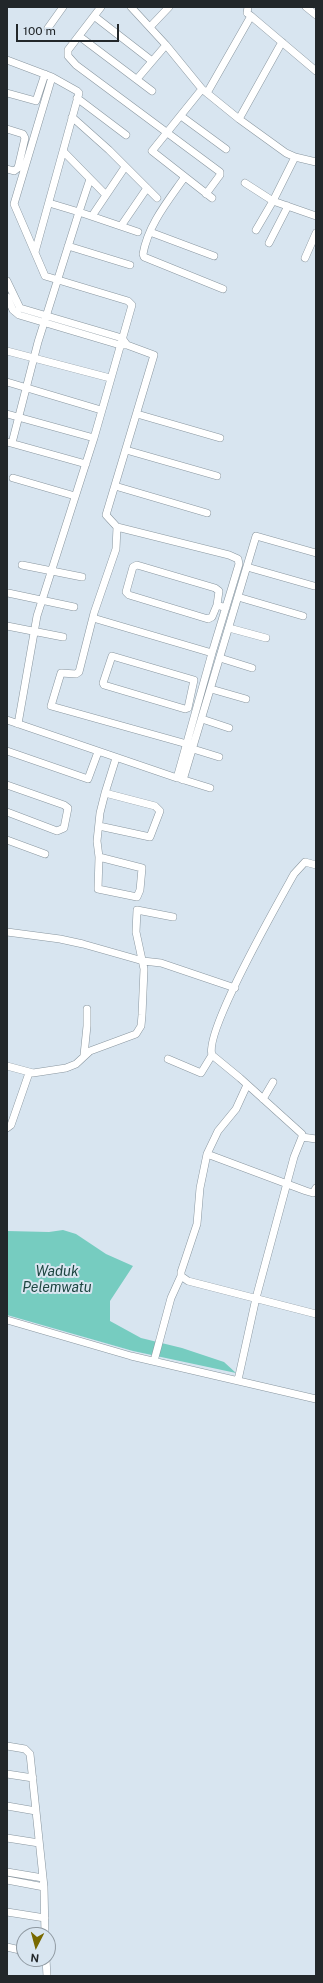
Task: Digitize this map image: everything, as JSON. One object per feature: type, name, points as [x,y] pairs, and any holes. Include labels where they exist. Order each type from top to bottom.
[{"type":"street","points":[[48,28],[63,7]]},
{"type":"street","points":[[101,7],[67,53],[70,60],[167,132],[220,172],[209,196],[153,153],[152,149],[167,132],[181,116],[204,91],[251,16]]},
{"type":"street","points":[[131,7],[166,45],[204,91],[238,119],[295,157],[316,162]]},
{"type":"street","points":[[150,28],[169,7]]},
{"type":"street","points":[[248,7],[248,12],[251,16],[316,71]]},
{"type":"street","points":[[306,7],[316,16]]},
{"type":"street","points":[[94,16],[152,62]]},
{"type":"street","points":[[79,36],[152,91]]},
{"type":"street","points":[[238,119],[282,42]]},
{"type":"street","points":[[137,79],[166,45]]},
{"type":"street","points":[[7,60],[48,75],[77,91],[77,98],[35,252]]},
{"type":"street","points":[[7,93],[36,101],[48,75]]},
{"type":"street","points":[[18,724],[34,631],[42,600],[94,438],[110,378],[126,344],[131,303],[45,276],[14,204],[48,75]]},
{"type":"street","points":[[77,98],[126,135]]},
{"type":"street","points":[[181,116],[226,150]]},
{"type":"street","points":[[72,117],[157,198]]},
{"type":"street","points":[[7,129],[23,134],[25,138],[18,168],[14,171],[7,169]]},
{"type":"street","points":[[63,150],[106,195]]},
{"type":"street","points":[[256,230],[273,201],[295,157]]},
{"type":"street","points":[[92,216],[126,167]]},
{"type":"street","points":[[184,178],[150,232],[144,245],[144,257],[223,289]]},
{"type":"street","points":[[86,464],[9,442],[45,320],[90,179]]},
{"type":"street","points":[[244,183],[273,201],[316,216]]},
{"type":"street","points":[[121,226],[146,188]]},
{"type":"street","points":[[49,203],[138,232]]},
{"type":"street","points":[[269,244],[288,206]]},
{"type":"street","points":[[150,232],[214,256]]},
{"type":"street","points":[[305,258],[316,233]]},
{"type":"street","points":[[68,246],[130,265]]},
{"type":"street","points":[[7,281],[18,306],[45,320]]},
{"type":"street","points":[[7,297],[16,313],[126,344],[154,355],[106,515],[117,527],[234,557],[239,561],[199,698],[180,779]]},
{"type":"street","points":[[7,350],[110,378]]},
{"type":"street","points":[[7,382],[101,410]]},
{"type":"street","points":[[7,414],[94,438]]},
{"type":"street","points":[[137,414],[220,438]]},
{"type":"street","points":[[126,450],[217,476]]},
{"type":"street","points":[[13,478],[75,496]]},
{"type":"street","points":[[115,486],[207,514]]},
{"type":"street","points":[[117,527],[116,549],[93,618],[79,672],[76,674],[61,673],[51,706],[187,744]]},
{"type":"street","points":[[180,779],[193,749],[256,536],[316,553]]},
{"type":"street","points":[[22,565],[82,577]]},
{"type":"street","points":[[137,565],[215,588],[219,591],[217,605],[212,617],[208,619],[129,595],[126,592],[133,567],[137,565]]},
{"type":"street","points":[[247,567],[314,586]]},
{"type":"street","points":[[8,593],[74,607]]},
{"type":"street","points":[[238,597],[303,616]]},
{"type":"street","points":[[217,605],[226,608]]},
{"type":"street","points":[[93,618],[212,653]]},
{"type":"street","points":[[7,626],[63,637]]},
{"type":"street","points":[[229,628],[266,638]]},
{"type":"street","points":[[112,656],[192,679],[195,682],[191,695],[188,708],[185,709],[104,685],[103,683],[112,656]]},
{"type":"street","points":[[220,658],[252,668]]},
{"type":"street","points":[[211,689],[246,699]]},
{"type":"street","points":[[191,695],[199,698]]},
{"type":"street","points":[[202,719],[229,728]]},
{"type":"street","points":[[7,720],[99,753],[210,788]]},
{"type":"street","points":[[193,749],[219,758]]},
{"type":"street","points":[[7,751],[88,779],[99,753]]},
{"type":"street","points":[[99,857],[142,868],[140,890],[137,897],[98,889],[99,857],[97,841],[113,757]]},
{"type":"street","points":[[7,785],[64,805],[68,808],[68,812],[64,828],[57,831],[7,812]]},
{"type":"street","points":[[99,826],[150,838],[160,811],[159,808],[155,806],[105,793]]},
{"type":"street","points":[[7,840],[45,854]]},
{"type":"street","points":[[238,1380],[256,1298],[286,1184],[302,1134],[263,1098],[212,1055],[210,1051],[214,1033],[235,988],[294,874],[305,862],[316,865]]},
{"type":"street","points":[[7,1066],[29,1073],[46,1072],[72,1066],[84,1055],[99,1047],[136,1034],[140,1026],[144,968],[138,949],[136,932],[137,910],[173,917]]},
{"type":"street","points":[[7,932],[60,939],[143,961],[161,963],[235,988]]},
{"type":"street","points":[[84,1055],[88,1026],[87,1009]]},
{"type":"street","points":[[168,1059],[201,1073],[212,1055]]},
{"type":"street","points":[[7,1128],[11,1125],[29,1073]]},
{"type":"street","points":[[263,1098],[273,1082]]},
{"type":"street","points":[[154,1361],[171,1298],[181,1276],[197,1224],[200,1188],[207,1154],[218,1131],[236,1109],[247,1085]]},
{"type":"street","points":[[302,1137],[316,1139]]},
{"type":"street","points":[[207,1154],[313,1193],[316,1188]]},
{"type":"street","points":[[181,1276],[188,1280],[316,1314]]},
{"type":"street","points":[[7,1320],[131,1356],[316,1399]]},
{"type":"street","points":[[7,1746],[28,1750],[30,1754],[44,1887],[45,1927]]},
{"type":"street","points":[[7,1774],[33,1778]]},
{"type":"street","points":[[7,1806],[36,1811]]},
{"type":"street","points":[[7,1838],[39,1843]]},
{"type":"street","points":[[7,1872],[43,1878]]},
{"type":"street","points":[[7,1880],[44,1887]]},
{"type":"street","points":[[7,1912],[45,1918]]},
{"type":"water","name":"Waduk Pelemwatu","points":[[63,1230],[76,1234],[106,1254],[133,1266],[110,1301],[110,1321],[141,1338],[182,1348],[224,1362],[236,1373],[133,1351],[7,1315],[7,1231],[49,1232]]}]
